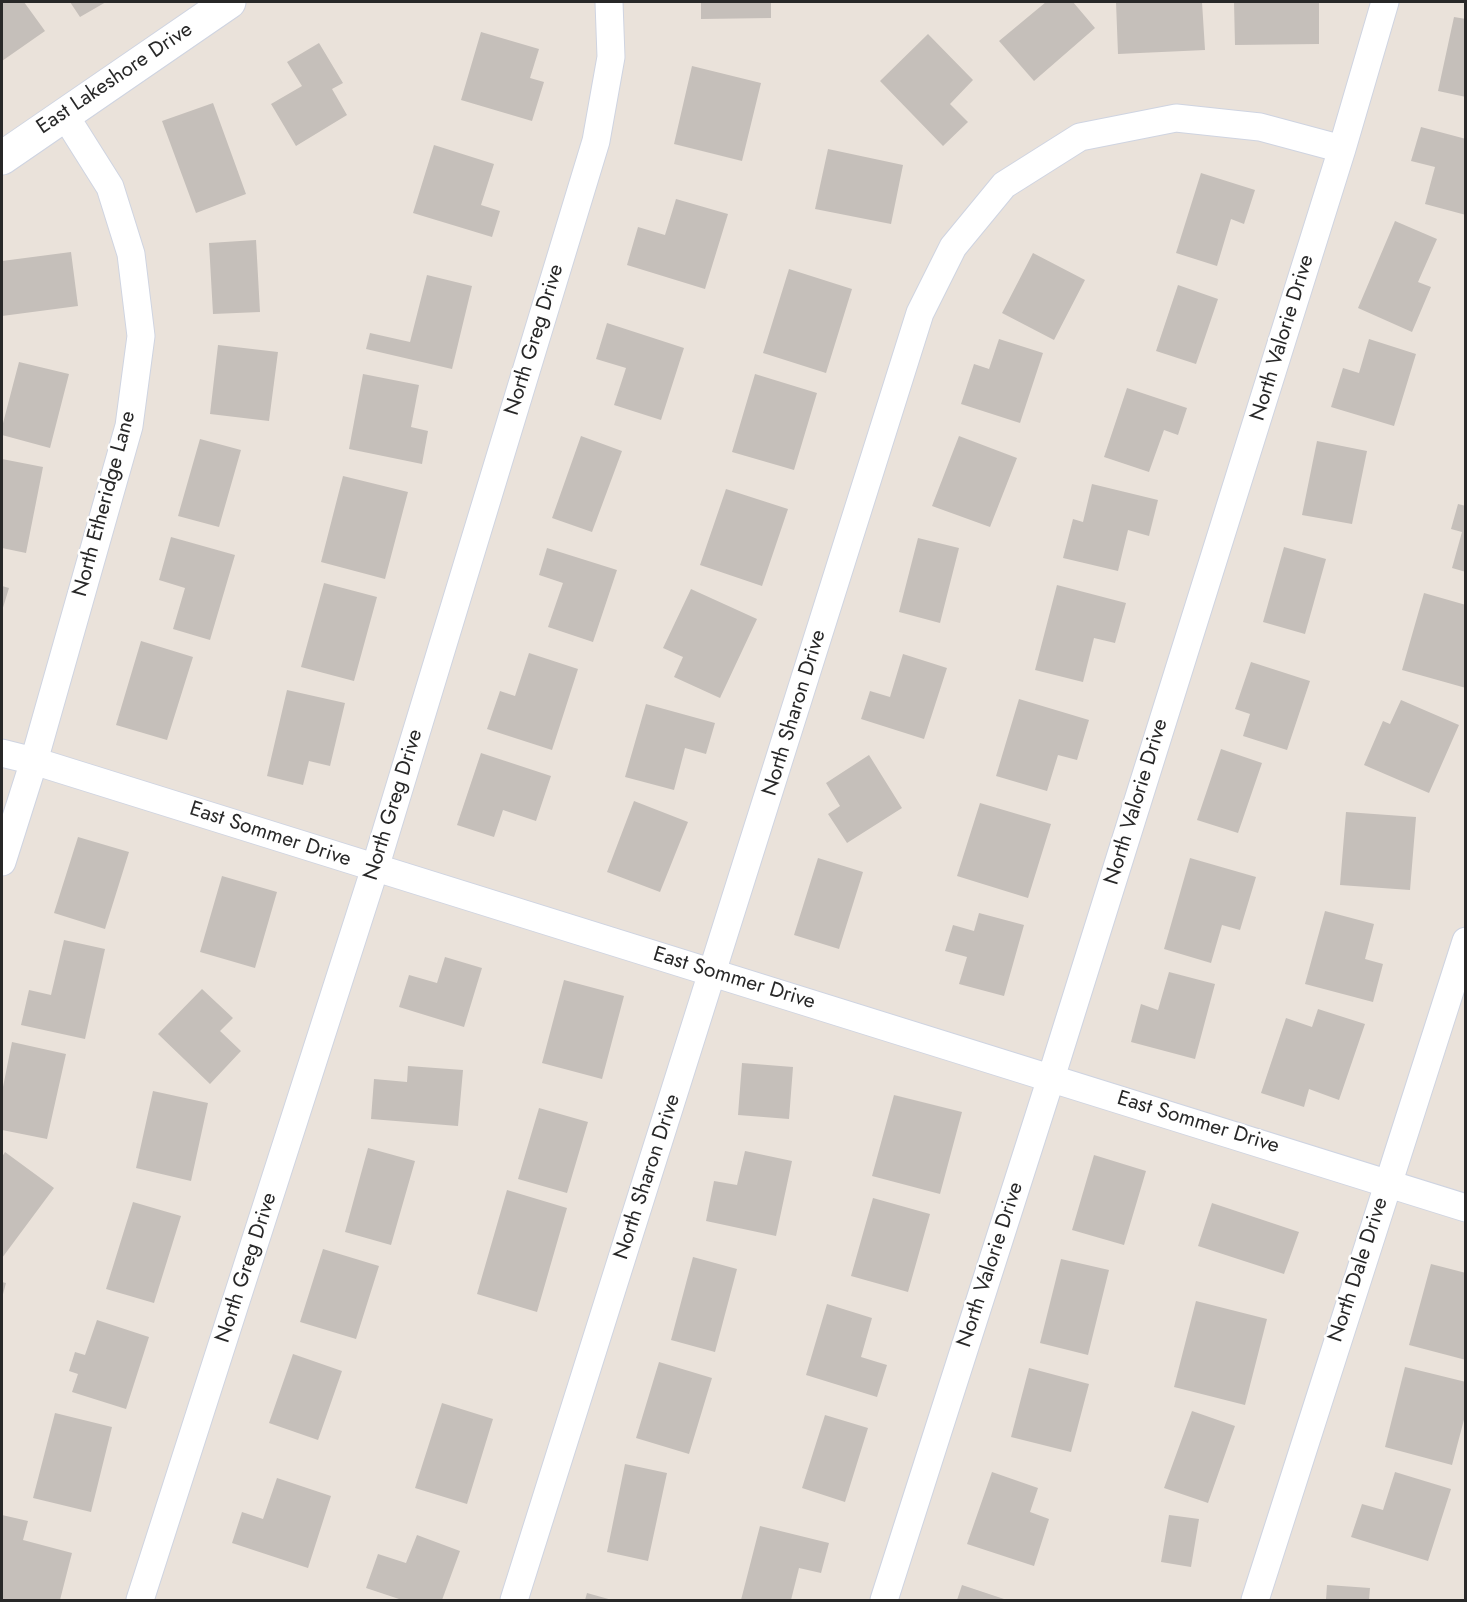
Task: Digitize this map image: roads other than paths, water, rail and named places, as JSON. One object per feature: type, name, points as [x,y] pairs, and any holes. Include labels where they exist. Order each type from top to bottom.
[{"type":"main road","name":"East Lakeshore Drive","points":[[2,158],[230,2]]},
{"type":"street","name":"North Greg Drive","points":[[140,1600],[375,868],[596,141],[610,57],[609,2]]},
{"type":"street","name":"North Valorie Drive","points":[[884,1600],[1051,1078],[1342,149],[1385,2]]},
{"type":"street","name":"North Etheridge Lane","points":[[2,862],[34,761],[129,426],[141,336],[131,254],[110,187],[64,114]]},
{"type":"street","name":"North Sharon Drive","points":[[514,1600],[920,313],[953,247],[1004,185],[1080,137],[1176,118],[1260,127],[1342,149]]},
{"type":"street","name":"East Sommer Drive","points":[[2,753],[34,761],[1466,1208]]},
{"type":"street","name":"North Dale Drive","points":[[1255,1600],[1466,941]]}]
